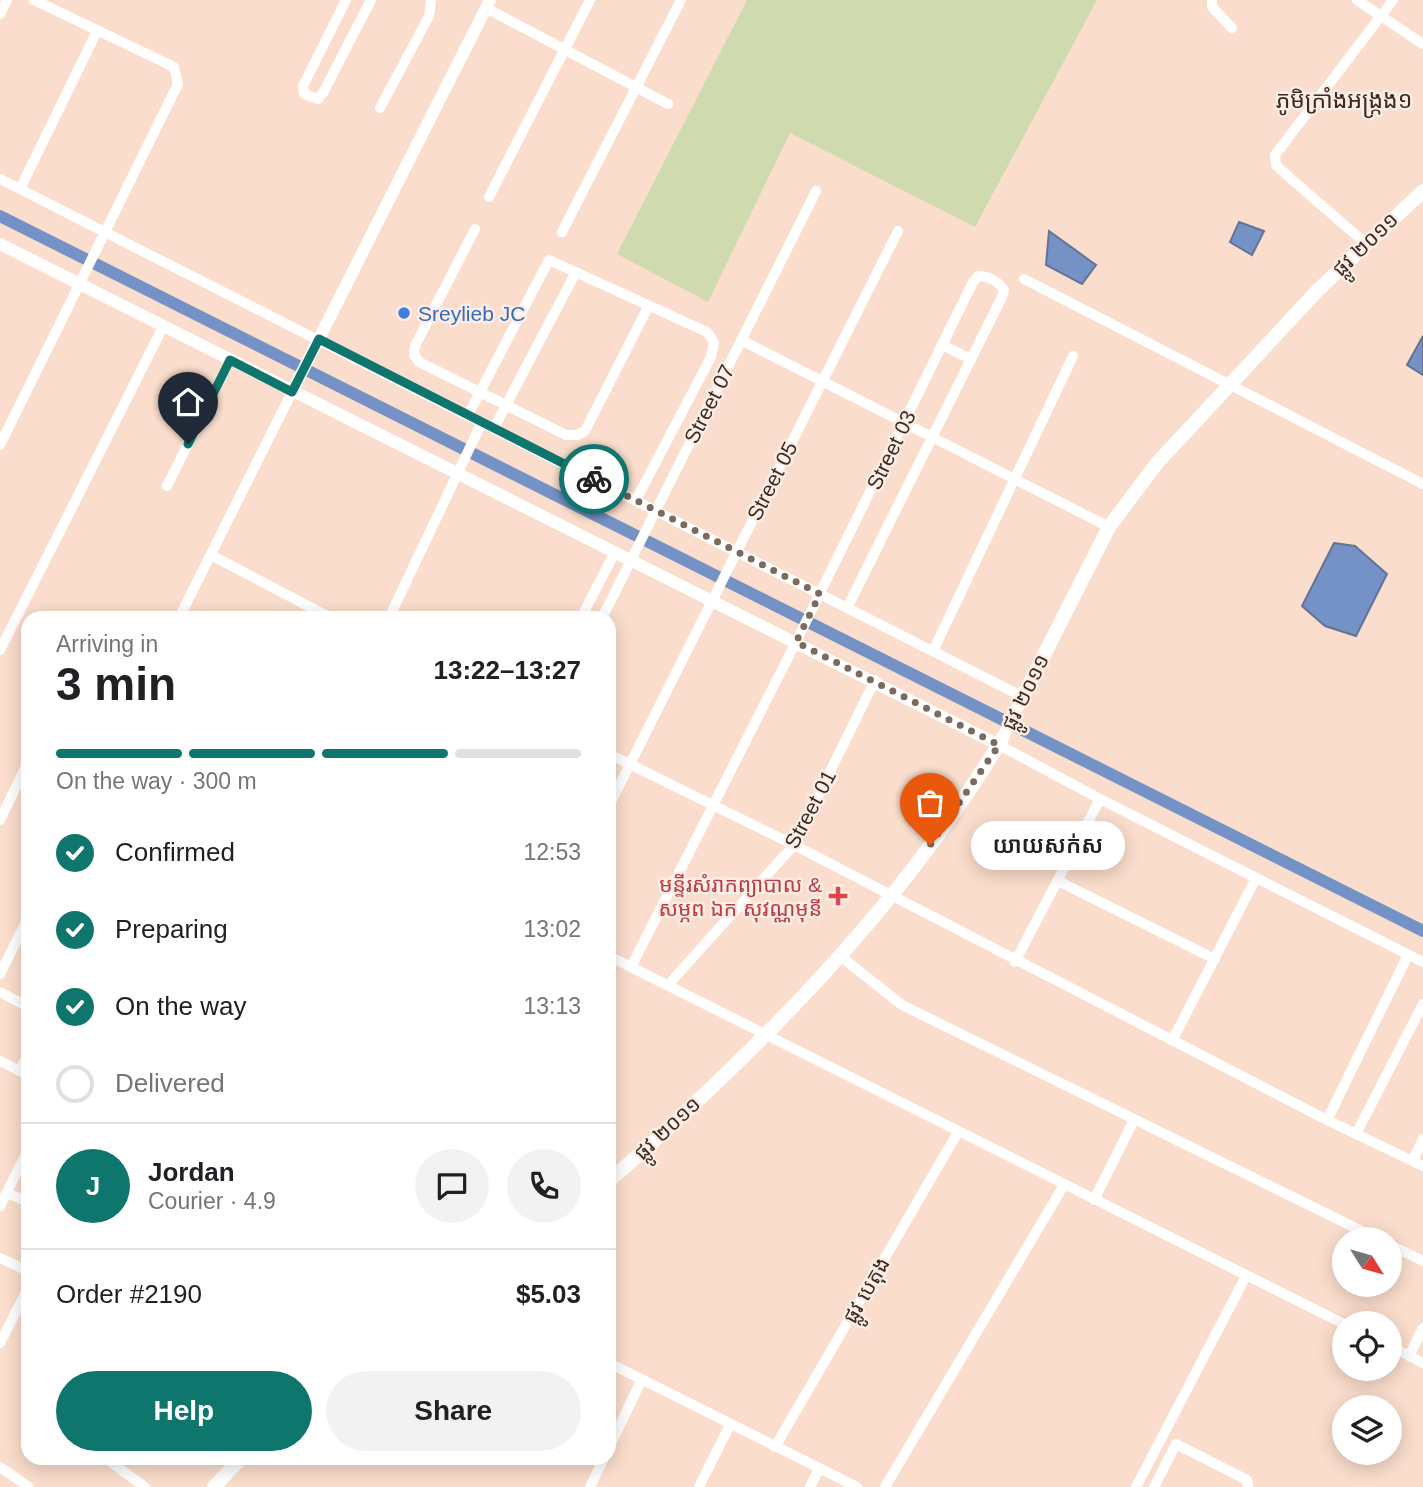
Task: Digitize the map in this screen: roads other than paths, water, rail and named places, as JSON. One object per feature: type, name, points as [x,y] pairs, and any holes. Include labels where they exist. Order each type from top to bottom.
[{"type":"main road","name":"ផ្លូវ ២០១១","points":[[1021,700],[1109,527],[1157,463],[1365,243],[1423,191]]},
{"type":"main road","name":"ផ្លូវ ២០១១","points":[[616,1175],[673,1124],[764,1035],[839,955],[890,897],[944,828],[1001,741]]},
{"type":"main road","points":[[214,1487],[234,1465]]},
{"type":"street","points":[[0,14],[7,0]]},
{"type":"street","points":[[0,445],[178,84],[178,74],[174,66],[34,0]]},
{"type":"street","points":[[346,0],[303,86],[304,94],[309,98],[318,99],[323,93],[371,0]]},
{"type":"street","points":[[380,108],[429,16],[432,0]]},
{"type":"street","points":[[489,197],[590,0]]},
{"type":"street","points":[[562,232],[681,0]]},
{"type":"street","points":[[1212,0],[1212,7],[1232,28]]},
{"type":"street","points":[[1357,0],[1423,44]]},
{"type":"street","points":[[1365,243],[1281,170],[1276,165],[1275,155],[1393,0]]},
{"type":"street","points":[[183,611],[488,4],[565,50],[668,104]]},
{"type":"street","points":[[20,189],[97,31]]},
{"type":"street","points":[[0,179],[103,236],[468,415],[480,427],[494,428],[636,500],[654,515],[848,608],[1021,700]]},
{"type":"street","name":"Street 07","points":[[606,611],[816,191]]},
{"type":"street","points":[[475,229],[415,346],[414,355],[419,362],[566,435],[577,435],[585,431],[648,307]]},
{"type":"street","name":"Street 05","points":[[616,792],[898,231]]},
{"type":"street","points":[[0,244],[81,281],[163,327],[230,360],[295,386],[462,470],[614,554],[632,558],[1001,741],[1100,799],[1423,962]]},
{"type":"street","points":[[468,415],[546,264],[552,261],[707,332],[714,342],[711,357],[636,500]]},
{"type":"street","points":[[494,428],[576,272]]},
{"type":"street","name":"Street 03","points":[[631,967],[797,641],[972,282],[978,276],[984,276],[999,284],[1004,290],[1002,297],[848,608]]},
{"type":"street","points":[[1024,279],[1423,484]]},
{"type":"street","points":[[0,650],[163,327]]},
{"type":"street","points":[[741,340],[1109,527]]},
{"type":"street","points":[[942,345],[971,359]]},
{"type":"street","points":[[933,651],[1073,356]]},
{"type":"street","points":[[167,486],[230,360]]},
{"type":"street","points":[[392,611],[462,470],[480,427]]},
{"type":"street","points":[[585,611],[614,554]]},
{"type":"street","points":[[211,555],[318,611]]},
{"type":"street","name":"Street 01","points":[[668,985],[794,845],[875,680]]},
{"type":"street","name":"ផ្លូវ ២០១១","points":[[1001,741],[1021,700]]},
{"type":"street","points":[[616,757],[794,845],[1015,962],[1327,1120],[1418,1163],[1423,1139]]},
{"type":"street","points":[[0,820],[21,776]]},
{"type":"street","points":[[1015,962],[1100,799]]},
{"type":"street","points":[[1172,1041],[1256,878]]},
{"type":"street","points":[[1058,881],[1214,959]]},
{"type":"street","points":[[0,974],[21,940]]},
{"type":"street","points":[[839,955],[902,1005],[1353,1227]]},
{"type":"street","points":[[1327,1120],[1408,955]]},
{"type":"street","points":[[616,960],[1332,1318]]},
{"type":"street","points":[[0,992],[21,1003]]},
{"type":"street","points":[[1356,1134],[1423,1004]]},
{"type":"street","points":[[0,1061],[21,1072]]},
{"type":"street","points":[[1094,1200],[1134,1120]]},
{"type":"street","name":"ផ្លូវ បេតុង","points":[[775,1447],[958,1132]]},
{"type":"street","points":[[0,1206],[21,1164]]},
{"type":"street","points":[[885,1487],[1064,1185]]},
{"type":"street","points":[[7,1193],[21,1199]]},
{"type":"street","points":[[1402,1251],[1423,1261]]},
{"type":"street","points":[[0,1258],[21,1268]]},
{"type":"street","points":[[1136,1487],[1246,1276]]},
{"type":"street","points":[[0,1343],[21,1302]]},
{"type":"street","points":[[1409,1356],[1423,1328]]},
{"type":"street","points":[[1402,1352],[1423,1363]]},
{"type":"street","points":[[616,1366],[857,1487]]},
{"type":"street","points":[[616,1433],[642,1379]]},
{"type":"street","points":[[699,1487],[730,1425]]},
{"type":"street","points":[[1153,1487],[1176,1444],[1247,1480],[1248,1487]]},
{"type":"street","points":[[115,1465],[145,1487]]},
{"type":"street","points":[[590,1487],[601,1465]]},
{"type":"street","points":[[0,1467],[29,1487]]},
{"type":"street","points":[[810,1487],[819,1469]]},
{"type":"water","points":[[1239,222],[1264,231],[1252,255],[1230,242]]},
{"type":"water","points":[[1049,231],[1096,265],[1082,284],[1046,265]]},
{"type":"water","points":[[1423,336],[1423,375],[1407,365]]},
{"type":"water","points":[[1334,543],[1355,546],[1387,574],[1356,636],[1325,626],[1302,606]]},
{"type":"waterway","points":[[0,216],[1423,931]]},
{"type":"place","name":"Sreylieb JC","points":[[404,313]]},
{"type":"place","name":"យាយសក់ស","points":[[930,845]]},
{"type":"place","name":"មន្ទីរសំរាកព្យាបាល & សម្ភព ឯក សុវណ្ណមុនី","points":[[838,896]]},
{"type":"district","name":"ភូមិក្រាំងអង្រ្កង១","points":[[1344,100]]}]
